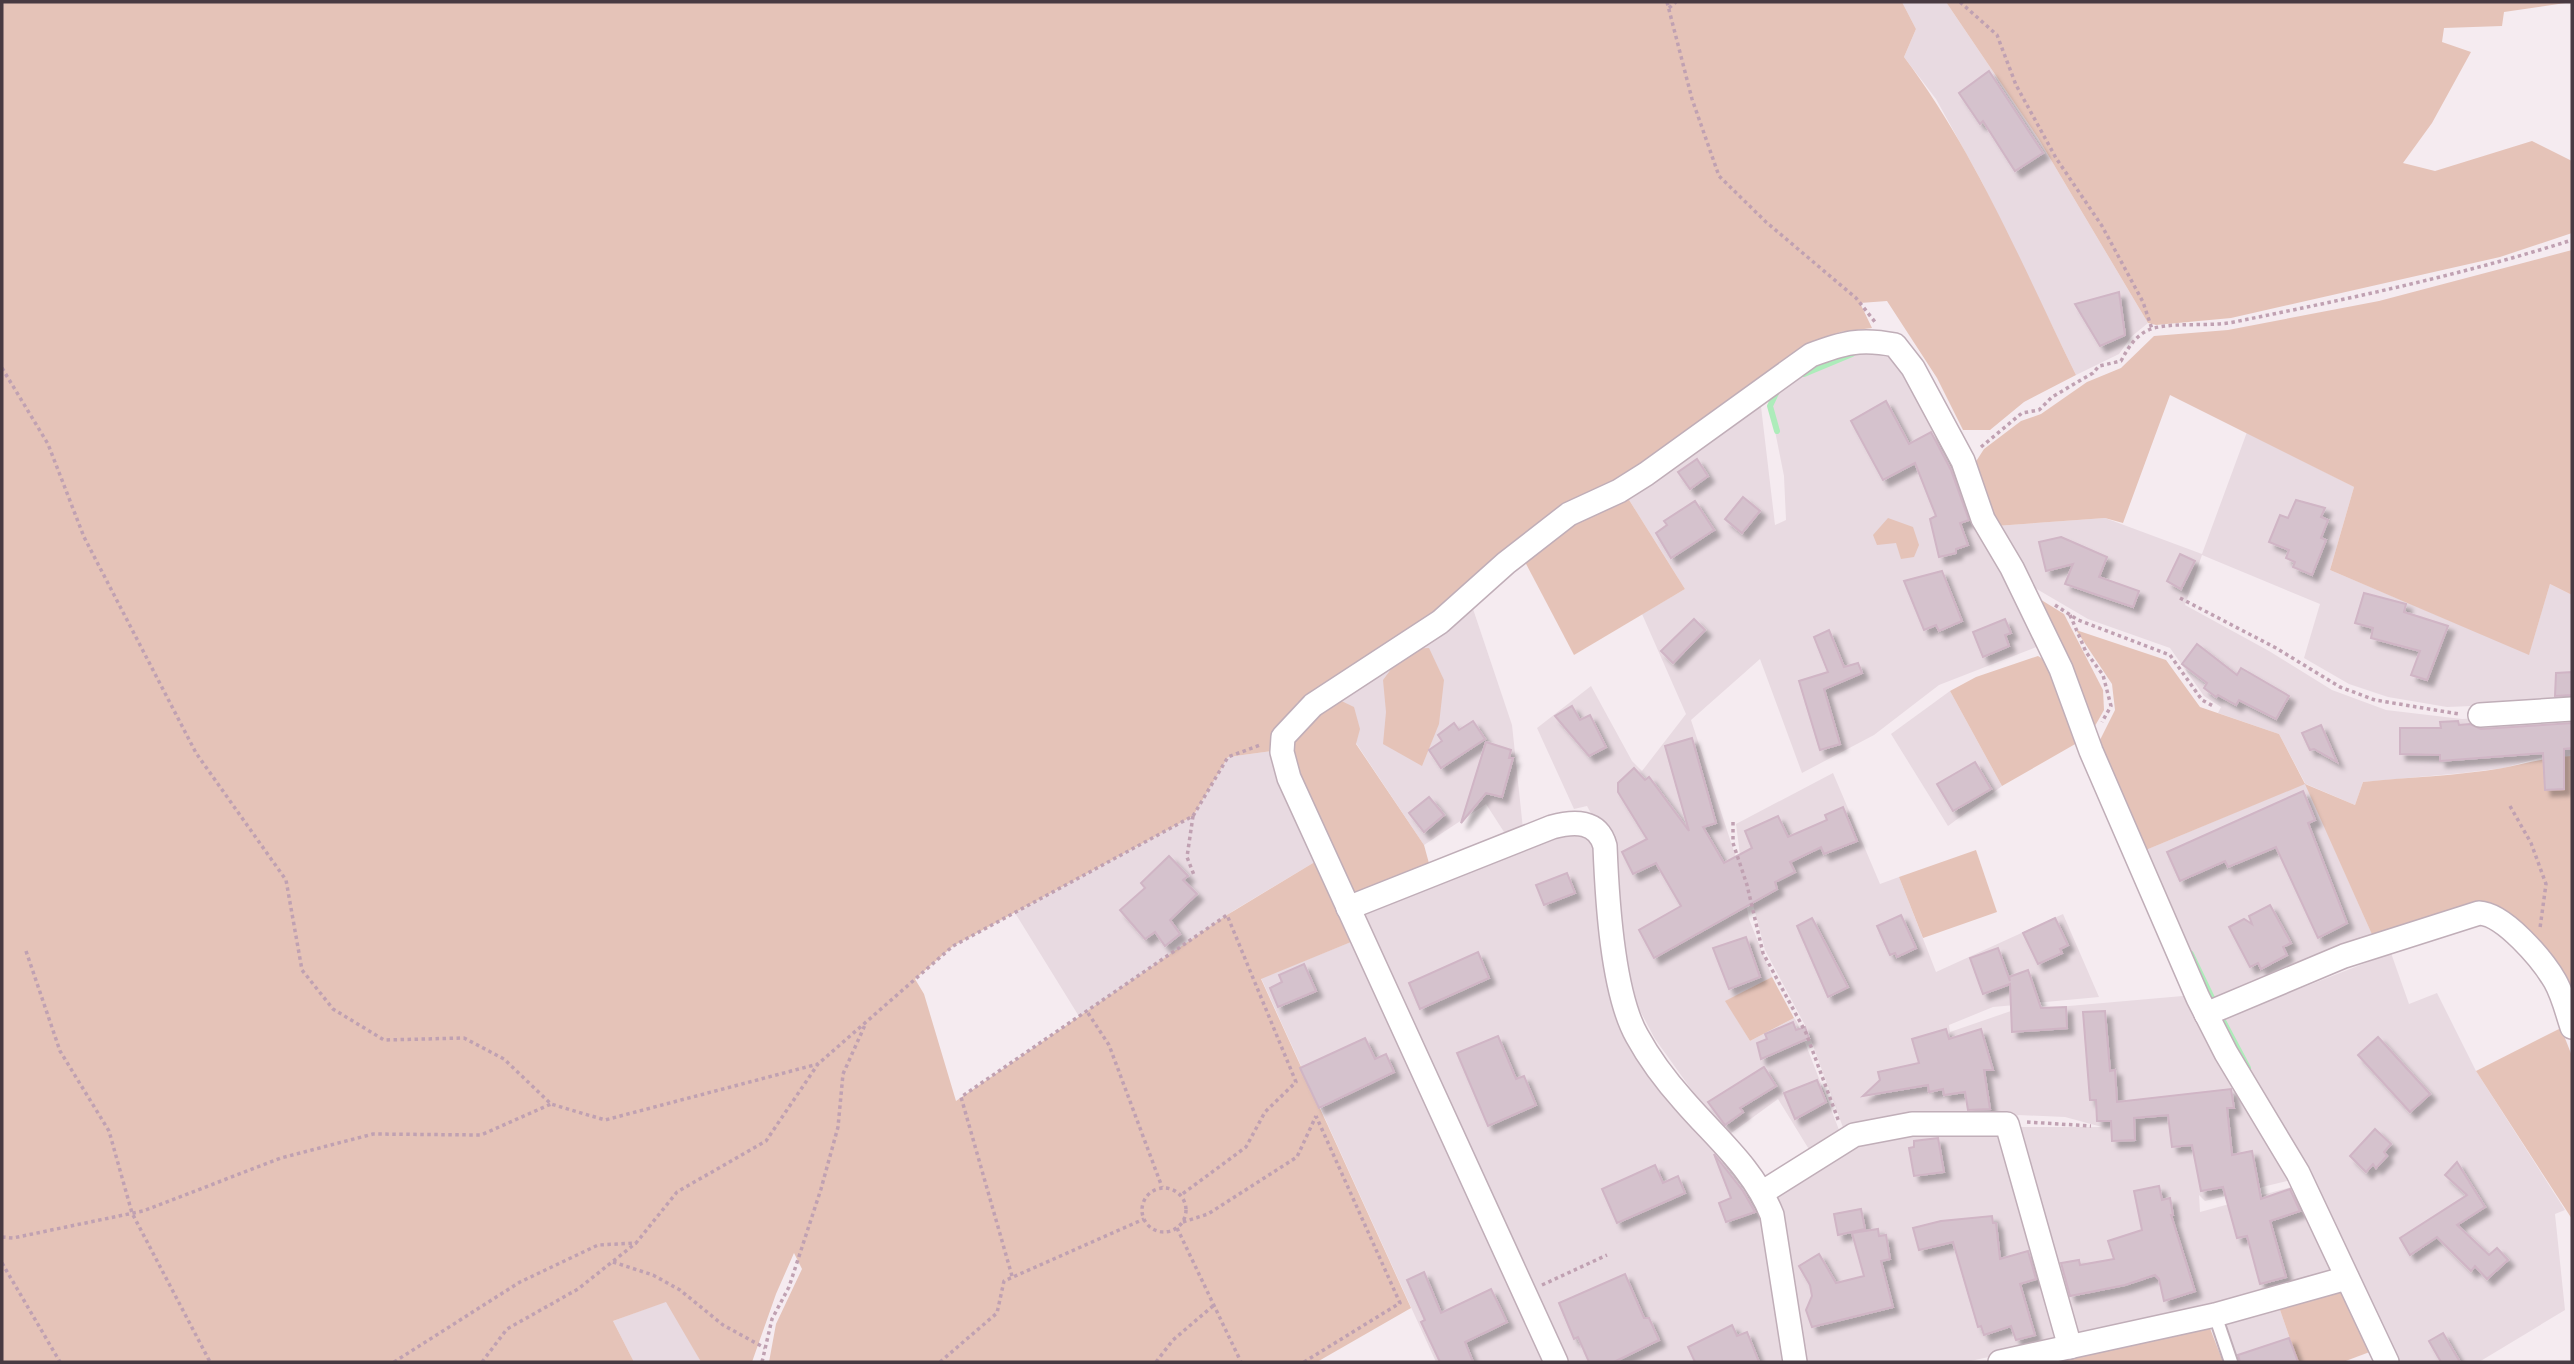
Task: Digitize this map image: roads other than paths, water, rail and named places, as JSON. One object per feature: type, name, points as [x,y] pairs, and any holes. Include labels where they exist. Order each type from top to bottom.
[{"type":"street","points":[[1556,1362],[1289,778],[1282,752],[1283,737],[1295,722],[1333,689],[1440,622],[1542,533],[1569,514],[1619,491],[1646,474],[1811,355],[1842,344],[1867,340],[1895,345],[1913,368],[1963,461],[1983,519],[2012,568],[2061,668],[2089,746],[2206,1014],[2226,1053],[2298,1173],[2387,1362]]},
{"type":"street","points":[[2480,715],[2572,709]]},
{"type":"street","points":[[1348,908],[1552,827],[1576,823],[1593,826],[1600,832],[1605,846],[1618,973],[1636,1035],[1682,1100],[1733,1153],[1763,1192],[1772,1215],[1795,1362]]},
{"type":"street","points":[[2206,1014],[2344,956],[2479,913],[2488,913],[2500,920],[2556,983],[2572,1027]]},
{"type":"street","points":[[1763,1192],[1854,1135],[1912,1124],[2007,1124],[2070,1347]]},
{"type":"street","points":[[2005,1362],[2215,1315],[2347,1278]]},
{"type":"lane","points":[[2215,1315],[2231,1362]]},
{"type":"waterway","points":[[1804,374],[1852,354]]},
{"type":"waterway","points":[[1777,391],[1770,406],[1777,431]]},
{"type":"waterway","points":[[2191,954],[2213,1000]]},
{"type":"waterway","points":[[2222,1019],[2248,1068]]}]
